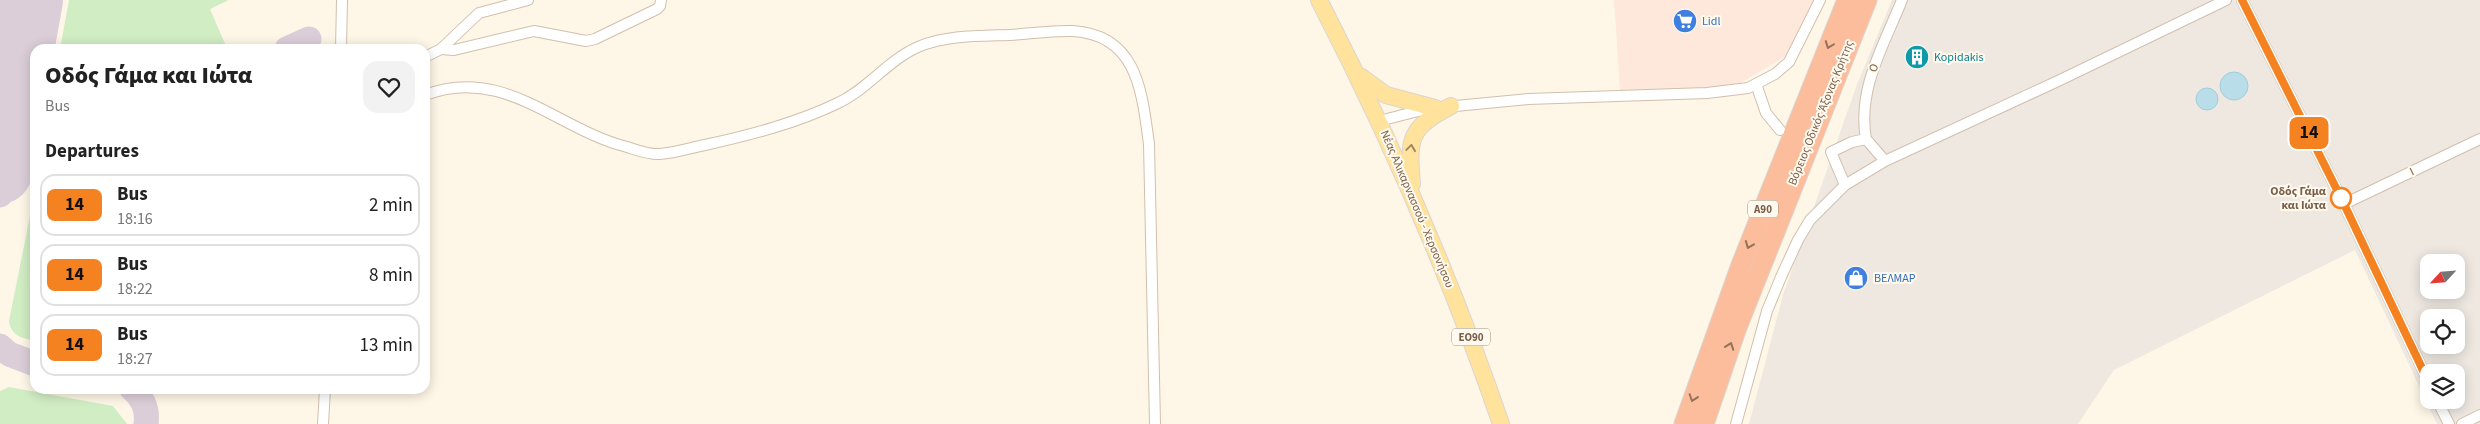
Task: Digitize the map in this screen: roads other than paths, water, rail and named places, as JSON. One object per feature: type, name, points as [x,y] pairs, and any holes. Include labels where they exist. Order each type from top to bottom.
[{"type":"highway","name":"Βόρειος Οδικός Άξονας Κρήτης","points":[[1684,424],[1741,265],[1847,0]]},
{"type":"highway","name":"Βόρειος Οδικός Άξονας Κρήτης","points":[[1705,424],[1714,392],[1757,274],[1867,0]]},
{"type":"main road","name":"Νέας Αλικαρνασσού - Χερσονήσου","points":[[1319,0],[1356,73],[1413,196],[1457,302],[1501,424]]},
{"type":"main road","points":[[1356,73],[1386,95],[1443,107]]},
{"type":"main road","points":[[1413,196],[1410,153],[1415,133],[1443,107]]},
{"type":"street","points":[[341,44],[342,0]]},
{"type":"street","points":[[430,54],[441,49],[479,13],[528,0]]},
{"type":"street","points":[[441,49],[454,50],[534,31],[586,41],[595,39],[657,9],[660,6],[661,0]]},
{"type":"street","points":[[1379,121],[1406,112],[1544,98],[1740,90],[1775,74],[1788,62],[1820,0]]},
{"type":"street","name":"Ο","points":[[1866,140],[1864,111],[1868,85],[1902,0]]},
{"type":"street","points":[[1736,424],[1767,311],[1781,277],[1810,220],[1845,185],[1885,161],[2076,73],[2226,0]]},
{"type":"street","points":[[2242,0],[2344,204],[2420,364]]},
{"type":"street","points":[[430,93],[453,87],[498,91],[546,110],[588,134],[620,145],[657,154],[744,136],[824,109],[852,95],[893,63],[924,45],[993,36],[1073,31],[1105,38],[1118,47],[1136,76],[1149,144],[1155,424]]},
{"type":"street","points":[[1756,84],[1766,113],[1780,130]]},
{"type":"street","name":"Ι","points":[[2344,204],[2480,139]]},
{"type":"street","points":[[1831,152],[1852,142],[1866,140],[1885,161]]},
{"type":"street","points":[[1821,148],[1831,152],[1845,185]]},
{"type":"street","points":[[323,424],[325,394]]},
{"type":"street","points":[[2442,409],[2449,424]]},
{"type":"street","points":[[2462,424],[2480,415]]},
{"type":"water","points":[[2234,72],[2244,76],[2248,86],[2244,96],[2234,100],[2224,96],[2220,86],[2224,76]]},
{"type":"water","points":[[2207,88],[2215,91],[2218,99],[2215,107],[2207,110],[2199,107],[2196,99],[2199,91]]},
{"type":"place","name":"Lidl","points":[[1685,21]]},
{"type":"place","name":"Kopidakis","points":[[1917,57]]},
{"type":"place","name":"Οδός Γάμα και Ιώτα","points":[[2341,198]]},
{"type":"place","name":"ΒΕΛΜΑΡ","points":[[1856,278]]}]
